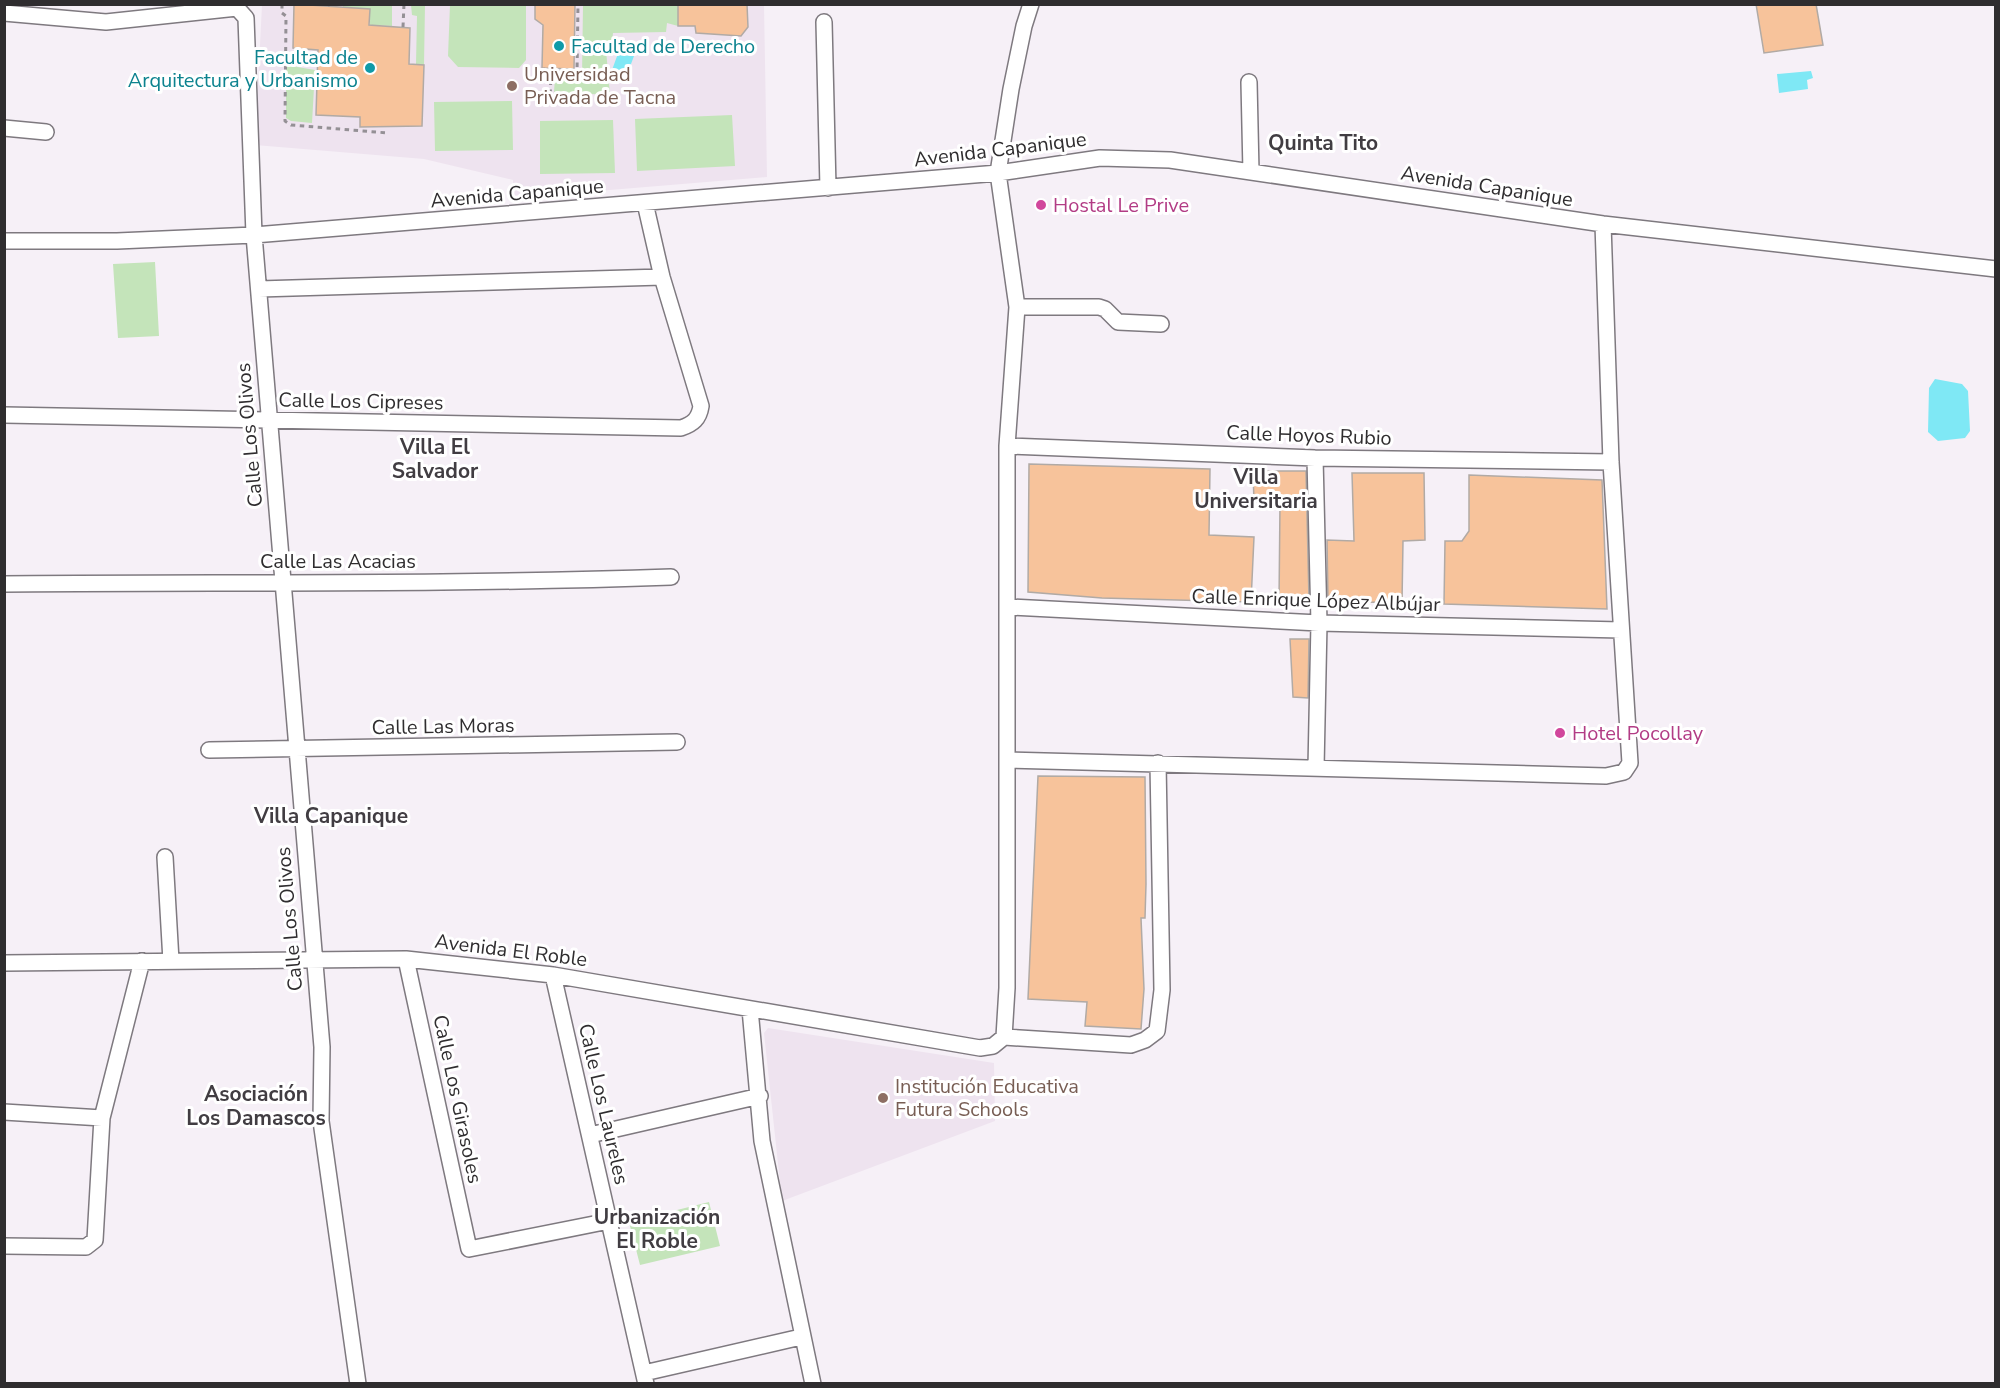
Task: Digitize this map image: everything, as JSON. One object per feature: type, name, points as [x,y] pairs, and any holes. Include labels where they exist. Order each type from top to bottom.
[{"type":"street","points":[[1031,4],[1013,79],[998,173],[1017,307],[1007,446],[1009,607],[1007,988],[1004,1037],[1131,1045],[1145,1040],[1157,1031],[1162,990],[1158,763]]},
{"type":"street","name":"Calle Los Olivos","points":[[4,13],[106,22],[237,8],[246,18],[254,235],[322,1047],[321,1121],[358,1383]]},
{"type":"street","points":[[824,22],[828,188]]},
{"type":"street","points":[[1249,82],[1251,172]]},
{"type":"street","points":[[4,128],[46,132]]},
{"type":"street","name":"Avenida Capanique","points":[[4,241],[117,241],[254,235],[998,173],[1100,158],[1170,160],[1603,224],[1995,269]]},
{"type":"street","points":[[259,289],[662,277],[645,203]]},
{"type":"street","points":[[1008,760],[1606,776],[1624,772],[1630,763],[1611,462],[1603,224]]},
{"type":"street","name":"Calle Los Cipreses","points":[[4,415],[681,429],[692,425],[700,415],[701,406],[662,277]]},
{"type":"street","points":[[1017,307],[1099,307],[1109,312],[1118,322],[1161,324]]},
{"type":"street","name":"Calle Hoyos Rubio","points":[[1007,446],[1315,458],[1611,462]]},
{"type":"street","points":[[1315,458],[1320,623],[1316,768]]},
{"type":"street","name":"Calle Las Acacias","points":[[4,584],[282,581],[449,583],[671,577]]},
{"type":"street","name":"Calle Enrique López Albújar","points":[[1009,607],[1320,623],[1621,630]]},
{"type":"street","name":"Calle Las Moras","points":[[209,750],[677,742]]},
{"type":"street","points":[[165,857],[171,961]]},
{"type":"street","name":"Avenida El Roble","points":[[4,963],[405,959],[553,975],[980,1048],[993,1046],[1004,1037]]},
{"type":"street","name":"Calle Los Girasoles","points":[[405,959],[469,1249],[609,1221]]},
{"type":"street","points":[[4,1246],[86,1247],[95,1240],[102,1118],[142,961]]},
{"type":"street","name":"Calle Los Laureles","points":[[553,975],[645,1378]]},
{"type":"street","points":[[750,1009],[760,1096],[762,1141],[801,1337],[813,1383]]},
{"type":"street","points":[[590,1135],[760,1096]]},
{"type":"street","points":[[4,1112],[102,1118]]},
{"type":"street","points":[[645,1378],[801,1337]]},
{"type":"path","points":[[282,4],[282,13],[286,16],[285,121],[291,125],[388,133]]},
{"type":"path","points":[[403,27],[404,4]]},
{"type":"path","points":[[543,68],[544,71],[577,73],[578,4]]},
{"type":"path","points":[[550,103],[551,72]]},
{"type":"shaded area","name":"Universidad Privada de Tacna","points":[[262,5],[764,5],[767,177],[513,198],[513,180],[424,159],[255,145]]},
{"type":"shaded area","name":"Institución Educativa Futura Schools","points":[[768,1028],[994,1063],[995,1121],[782,1201],[764,1033]]},
{"type":"green space","points":[[343,4],[392,5],[392,26],[370,25],[370,9],[343,7]]},
{"type":"green space","points":[[411,5],[425,5],[424,65],[416,64],[417,16],[412,15]]},
{"type":"green space","points":[[450,5],[526,5],[526,60],[519,68],[458,67],[448,56]]},
{"type":"green space","points":[[583,5],[678,5],[678,26],[667,23],[666,32],[613,33],[612,44],[606,50],[610,95],[554,92],[555,77],[582,76]]},
{"type":"green space","points":[[286,65],[315,70],[312,123],[291,121],[286,118]]},
{"type":"green space","points":[[512,101],[513,150],[435,151],[434,102]]},
{"type":"green space","points":[[732,115],[735,166],[637,171],[635,119]]},
{"type":"green space","points":[[613,120],[615,173],[540,174],[540,121]]},
{"type":"green space","points":[[155,262],[159,336],[118,338],[113,264]]},
{"type":"green space","points":[[709,1202],[720,1246],[640,1265],[629,1222]]},
{"type":"water","points":[[620,48],[637,48],[625,80],[608,81]]},
{"type":"water","points":[[1811,71],[1813,78],[1807,80],[1808,89],[1779,93],[1777,74]]},
{"type":"water","points":[[1935,379],[1962,384],[1968,391],[1970,431],[1965,438],[1938,441],[1928,432],[1929,388]]},
{"type":"building","name":"Facultad de Arquitectura y Urbanismo","points":[[294,4],[370,9],[369,25],[410,28],[409,64],[424,65],[422,126],[360,127],[360,117],[316,115],[318,50],[293,48]]},
{"type":"building","name":"Facultad de Derecho","points":[[535,4],[575,4],[574,69],[542,68],[543,25],[535,19]]},
{"type":"building","points":[[678,4],[747,4],[748,27],[741,36],[696,33],[695,26],[678,26]]},
{"type":"building","points":[[1756,4],[1816,4],[1823,45],[1764,53]]},
{"type":"building","points":[[1029,464],[1210,469],[1209,535],[1254,537],[1251,602],[1102,598],[1028,592]]},
{"type":"building","points":[[1253,471],[1306,471],[1309,600],[1305,600],[1305,603],[1279,603],[1280,503],[1254,502]]},
{"type":"building","points":[[1352,473],[1424,473],[1425,540],[1403,541],[1402,603],[1328,601],[1327,540],[1354,541]]},
{"type":"building","points":[[1469,475],[1602,480],[1607,609],[1444,604],[1445,541],[1462,541],[1469,531]]},
{"type":"building","points":[[1290,639],[1309,639],[1308,698],[1293,697]]},
{"type":"building","points":[[1038,776],[1145,777],[1146,884],[1145,918],[1141,918],[1144,989],[1141,1029],[1085,1026],[1087,1002],[1028,999]]},
{"type":"place","name":"Facultad de Derecho","points":[[559,46]]},
{"type":"place","name":"Facultad de Arquitectura y Urbanismo","points":[[370,68]]},
{"type":"place","name":"Universidad Privada de Tacna","points":[[512,86]]},
{"type":"place","name":"Hostal Le Prive","points":[[1041,205]]},
{"type":"place","name":"Hotel Pocollay","points":[[1560,733]]},
{"type":"place","name":"Institución Educativa Futura Schools","points":[[883,1098]]},
{"type":"district","name":"Quinta Tito","points":[[1323,143]]},
{"type":"district","name":"Villa El Salvador","points":[[435,459]]},
{"type":"district","name":"Villa Universitaria","points":[[1256,489]]},
{"type":"district","name":"Villa Capanique","points":[[331,816]]},
{"type":"district","name":"Asociación Los Damascos","points":[[256,1106]]},
{"type":"district","name":"Urbanización El Roble","points":[[657,1229]]}]
